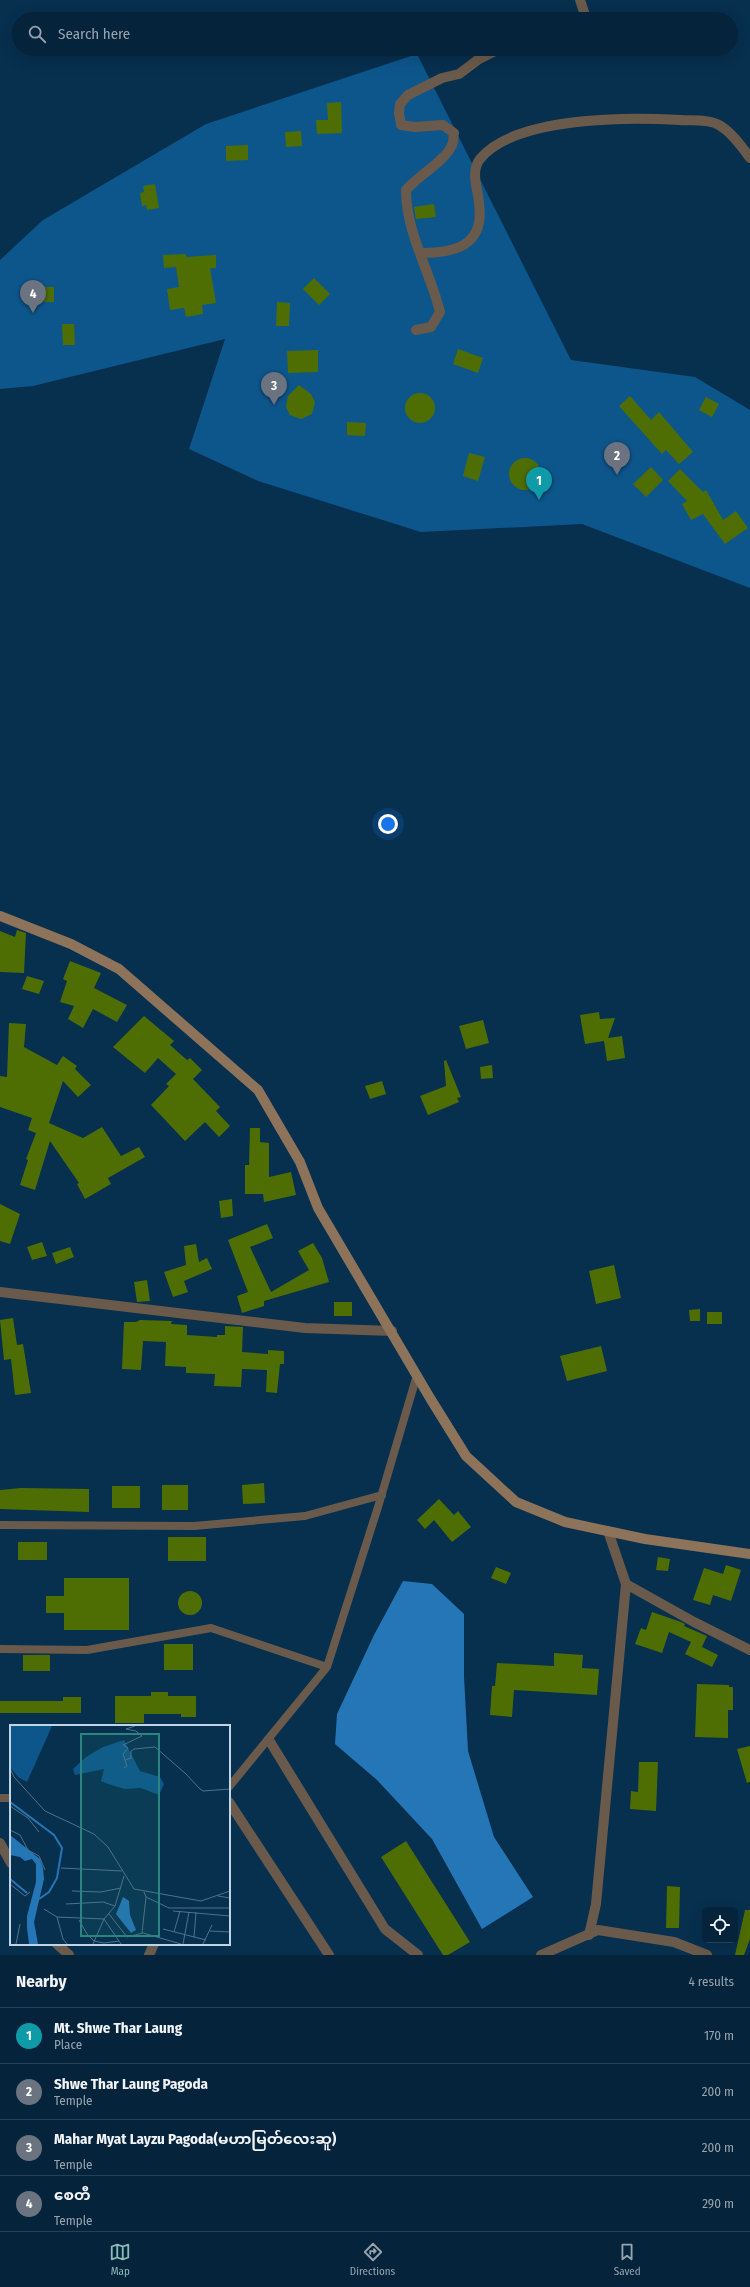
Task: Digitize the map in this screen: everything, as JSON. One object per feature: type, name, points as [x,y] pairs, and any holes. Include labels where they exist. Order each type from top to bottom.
[{"type":"main road","points":[[0,916],[71,944],[119,969],[258,1090],[300,1162],[318,1208],[466,1456],[516,1502],[565,1522],[644,1539],[750,1554]]},
{"type":"street","points":[[580,0],[584,12]]},
{"type":"street","points":[[416,330],[431,327],[440,312],[434,286],[420,253],[406,208],[406,190],[416,178],[442,158],[453,145],[454,133],[443,125],[415,127],[401,125],[399,113],[400,104],[408,95],[442,78],[459,74],[486,56]]},
{"type":"street","points":[[420,253],[441,253],[457,250],[469,242],[478,231],[480,220],[475,173],[480,160],[493,148],[526,133],[570,123],[614,118],[701,121],[719,124],[750,158]]},
{"type":"street","points":[[0,1292],[305,1328],[392,1331]]},
{"type":"street","points":[[589,1934],[596,1904],[626,1584],[608,1531]]},
{"type":"street","points":[[626,1584],[694,1622],[750,1650]]},
{"type":"street","points":[[269,1740],[386,1929],[418,1955]]},
{"type":"street","points":[[230,1804],[329,1955]]},
{"type":"street","points":[[0,1843],[10,1861]]},
{"type":"street","points":[[541,1955],[598,1930],[674,1942],[707,1955]]},
{"type":"street","points":[[58,1945],[69,1955]]},
{"type":"street","points":[[149,1955],[154,1945]]},
{"type":"lane","points":[[230,1786],[269,1740],[327,1667],[382,1495],[417,1375]]},
{"type":"lane","points":[[0,1525],[194,1526],[305,1516],[382,1495]]},
{"type":"lane","points":[[0,1649],[87,1650],[211,1628],[327,1667]]},
{"type":"shaded area","points":[[411,56],[418,56],[571,360],[695,377],[750,410],[750,588],[582,524],[421,532],[258,481],[189,449],[225,339],[33,386],[0,389],[0,260],[43,220],[206,124]]},
{"type":"shaded area","points":[[403,1581],[432,1584],[464,1614],[464,1677],[468,1751],[494,1837],[533,1897],[482,1929],[432,1839],[377,1780],[335,1744],[337,1714],[374,1635]]},
{"type":"building","points":[[341,102],[342,133],[317,134],[316,120],[328,120],[327,103]]},
{"type":"building","points":[[301,131],[302,146],[286,147],[285,132]]},
{"type":"building","points":[[248,145],[248,160],[226,161],[226,146]]},
{"type":"building","points":[[155,184],[159,208],[147,210],[146,205],[142,206],[140,193],[144,192],[143,186]]},
{"type":"building","points":[[434,204],[436,217],[416,219],[414,207]]},
{"type":"building","points":[[186,254],[186,257],[216,255],[216,268],[210,268],[216,303],[202,305],[203,314],[186,317],[184,308],[170,310],[167,289],[179,287],[176,267],[164,268],[163,255]]},
{"type":"building","points":[[314,278],[330,294],[319,305],[303,289]]},
{"type":"building","points":[[35,287],[54,287],[54,302],[35,302]]},
{"type":"building","points":[[277,302],[290,303],[289,326],[276,326]]},
{"type":"building","points":[[62,324],[74,324],[75,345],[63,345]]},
{"type":"building","points":[[458,349],[483,358],[478,373],[453,364]]},
{"type":"building","points":[[318,350],[318,372],[288,373],[287,351]]},
{"type":"building","points":[[299,385],[311,394],[315,402],[312,414],[301,419],[290,415],[286,407],[288,396]]},
{"type":"building","points":[[420,393],[431,397],[435,408],[431,419],[420,423],[409,419],[405,408],[409,397]]},
{"type":"building","points":[[630,396],[651,420],[659,412],[693,452],[679,464],[666,450],[662,454],[619,406]]},
{"type":"building","points":[[706,397],[719,404],[712,417],[699,410]]},
{"type":"building","points":[[347,422],[366,423],[365,436],[347,435]]},
{"type":"building","points":[[469,453],[485,457],[478,481],[463,476]]},
{"type":"building","points":[[522,458],[528,458],[538,465],[541,474],[540,480],[534,487],[528,490],[522,490],[512,483],[509,477],[509,471],[516,461]]},
{"type":"building","points":[[651,467],[663,480],[646,497],[633,484]]},
{"type":"building","points":[[680,469],[703,492],[706,490],[723,520],[736,511],[748,528],[725,544],[703,514],[691,520],[682,504],[687,501],[668,481]]},
{"type":"building","points":[[17,930],[26,933],[24,973],[0,972],[0,931],[15,937]]},
{"type":"building","points":[[70,961],[101,973],[94,988],[127,1005],[117,1022],[93,1009],[83,1028],[68,1019],[74,1006],[60,1002],[67,981],[63,979]]},
{"type":"building","points":[[27,976],[44,981],[39,994],[22,989]]},
{"type":"building","points":[[599,1012],[600,1019],[615,1018],[608,1038],[622,1036],[625,1058],[607,1061],[604,1041],[585,1044],[580,1015]]},
{"type":"building","points":[[144,1016],[174,1041],[170,1045],[187,1060],[190,1058],[202,1070],[193,1079],[220,1107],[216,1111],[230,1126],[219,1137],[205,1122],[185,1141],[151,1105],[169,1086],[166,1084],[176,1074],[158,1058],[145,1073],[113,1047]]},
{"type":"building","points":[[483,1020],[489,1043],[466,1049],[459,1026]]},
{"type":"building","points":[[9,1023],[26,1024],[24,1047],[57,1065],[63,1056],[77,1066],[75,1069],[91,1085],[78,1097],[63,1081],[49,1123],[83,1138],[102,1127],[121,1156],[139,1147],[145,1157],[108,1178],[111,1184],[85,1199],[77,1184],[79,1183],[50,1141],[35,1190],[20,1185],[28,1160],[26,1159],[36,1133],[28,1130],[32,1118],[0,1107],[0,1076],[7,1077]]},
{"type":"building","points":[[446,1060],[461,1097],[457,1098],[459,1102],[428,1115],[420,1096],[446,1086],[444,1061]]},
{"type":"building","points":[[492,1065],[493,1078],[481,1079],[480,1067]]},
{"type":"building","points":[[382,1081],[386,1094],[370,1099],[365,1086]]},
{"type":"building","points":[[250,1128],[260,1128],[260,1142],[269,1143],[269,1177],[291,1172],[296,1195],[264,1202],[263,1194],[245,1194],[245,1165],[249,1165]]},
{"type":"building","points":[[232,1199],[233,1216],[221,1218],[219,1201]]},
{"type":"building","points":[[0,1204],[20,1214],[10,1244],[0,1241]]},
{"type":"building","points":[[267,1224],[273,1238],[250,1247],[271,1292],[309,1270],[298,1251],[313,1243],[322,1258],[329,1282],[264,1301],[264,1306],[242,1313],[237,1296],[248,1292],[228,1240]]},
{"type":"building","points":[[42,1242],[47,1256],[32,1260],[27,1247]]},
{"type":"building","points":[[196,1244],[199,1262],[207,1258],[212,1269],[184,1281],[188,1292],[173,1297],[164,1272],[186,1265],[184,1246]]},
{"type":"building","points":[[70,1247],[74,1257],[56,1264],[52,1253]]},
{"type":"building","points":[[614,1265],[621,1298],[596,1304],[589,1271]]},
{"type":"building","points":[[147,1280],[150,1301],[137,1302],[134,1282]]},
{"type":"building","points":[[334,1302],[352,1302],[352,1316],[334,1316]]},
{"type":"building","points":[[700,1309],[700,1321],[690,1321],[689,1310]]},
{"type":"building","points":[[707,1312],[722,1312],[722,1324],[707,1324]]},
{"type":"building","points":[[13,1318],[17,1345],[23,1344],[31,1393],[15,1395],[11,1359],[4,1360],[0,1320]]},
{"type":"building","points":[[140,1320],[172,1321],[171,1324],[187,1325],[187,1335],[217,1337],[217,1335],[225,1335],[225,1326],[243,1327],[242,1352],[268,1354],[268,1350],[284,1351],[284,1364],[280,1364],[277,1393],[266,1392],[267,1370],[242,1369],[241,1387],[214,1386],[215,1374],[186,1373],[186,1367],[165,1366],[166,1342],[143,1341],[141,1370],[122,1369],[124,1322],[136,1322]]},
{"type":"building","points":[[601,1346],[607,1371],[567,1381],[560,1356]]},
{"type":"building","points":[[264,1483],[265,1503],[243,1504],[242,1485]]},
{"type":"building","points":[[162,1485],[188,1485],[188,1510],[162,1510]]},
{"type":"building","points":[[112,1486],[140,1486],[140,1508],[112,1508]]},
{"type":"building","points":[[21,1488],[89,1489],[89,1512],[0,1509],[0,1490]]},
{"type":"building","points":[[439,1499],[454,1515],[458,1511],[471,1527],[452,1542],[434,1520],[425,1529],[417,1520]]},
{"type":"building","points":[[168,1537],[206,1537],[206,1561],[168,1561]]},
{"type":"building","points":[[18,1542],[47,1542],[47,1560],[18,1560]]},
{"type":"building","points":[[658,1557],[670,1559],[668,1571],[656,1570]]},
{"type":"building","points":[[726,1565],[741,1570],[731,1601],[713,1595],[710,1605],[693,1600],[704,1568],[723,1574]]},
{"type":"building","points":[[496,1567],[511,1573],[506,1584],[491,1578]]},
{"type":"building","points":[[64,1578],[129,1578],[129,1630],[64,1630],[64,1613],[46,1613],[46,1596],[64,1596]]},
{"type":"building","points":[[190,1591],[198,1595],[202,1603],[198,1611],[190,1615],[182,1611],[178,1603],[182,1595]]},
{"type":"building","points":[[652,1612],[681,1622],[685,1624],[684,1626],[707,1636],[702,1647],[718,1655],[712,1667],[685,1654],[691,1642],[669,1632],[662,1653],[635,1644],[641,1628],[646,1630]]},
{"type":"building","points":[[164,1644],[193,1644],[193,1670],[164,1670]]},
{"type":"building","points":[[554,1653],[583,1655],[582,1668],[599,1669],[597,1695],[514,1690],[512,1717],[490,1715],[492,1686],[495,1686],[497,1663],[554,1666]]},
{"type":"building","points":[[23,1655],[50,1655],[50,1671],[23,1671]]},
{"type":"building","points":[[697,1684],[729,1685],[729,1687],[733,1687],[733,1710],[728,1710],[728,1738],[695,1737]]},
{"type":"building","points":[[151,1692],[168,1692],[168,1696],[196,1696],[196,1717],[181,1717],[181,1714],[144,1714],[144,1723],[115,1723],[115,1696],[151,1696]]},
{"type":"building","points":[[63,1697],[81,1697],[81,1713],[0,1713],[0,1701],[63,1701]]},
{"type":"building","points":[[750,1746],[750,1782],[747,1783],[737,1749]]},
{"type":"building","points":[[639,1762],[658,1762],[656,1811],[630,1809],[631,1791],[638,1792]]},
{"type":"building","points":[[406,1841],[470,1942],[448,1955],[443,1955],[381,1857]]},
{"type":"building","points":[[667,1886],[680,1887],[679,1928],[666,1928]]},
{"type":"building","points":[[745,1910],[750,1910],[750,1939],[744,1955],[735,1955]]},
{"type":"place","name":"စေတီ","points":[[33,313]]},
{"type":"place","name":"Mahar Myat Layzu Pagoda(မဟာမြတ်လေးဆူ)","points":[[274,405]]},
{"type":"place","name":"Shwe Thar Laung Pagoda","points":[[617,475]]},
{"type":"place","name":"Mt. Shwe Thar Laung","points":[[539,500]]}]
